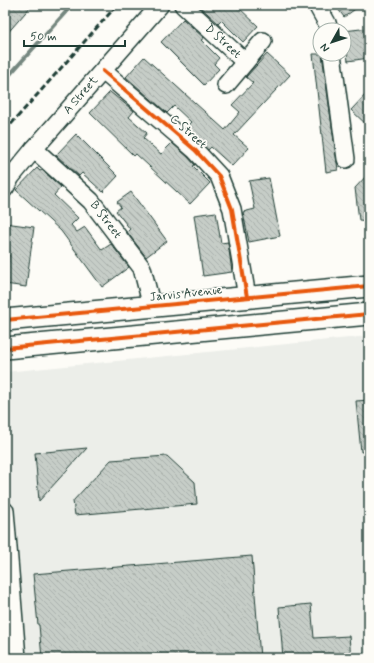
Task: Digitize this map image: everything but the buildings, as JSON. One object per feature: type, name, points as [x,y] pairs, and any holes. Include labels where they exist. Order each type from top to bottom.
[{"type":"main road","name":"Jarvis Avenue","points":[[5,320],[369,286]]},
{"type":"main road","points":[[5,348],[369,314]]},
{"type":"street","name":"A Street","points":[[5,188],[11,177],[34,149],[160,5]]},
{"type":"street","name":"D Street","points":[[182,5],[245,62]]},
{"type":"street","points":[[317,5],[326,22]]},
{"type":"street","points":[[226,86],[263,41]]},
{"type":"street","points":[[333,62],[346,160]]},
{"type":"street","name":"C Street","points":[[103,71],[195,150],[219,176],[232,209],[247,297]]},
{"type":"street","name":"B Street","points":[[34,149],[91,201],[142,268],[152,307]]},
{"type":"street","points":[[5,511],[17,658]]},
{"type":"shaded area","points":[[369,336],[369,658],[5,658],[5,372]]},
{"type":"waterway","points":[[5,80],[72,5]]},
{"type":"railway","points":[[5,131],[117,5]]},
{"type":"cycle path","points":[[103,71],[195,150],[219,176],[232,209],[247,297]]},
{"type":"cycle path","points":[[5,320],[369,286]]},
{"type":"cycle path","points":[[5,348],[369,314]]}]
